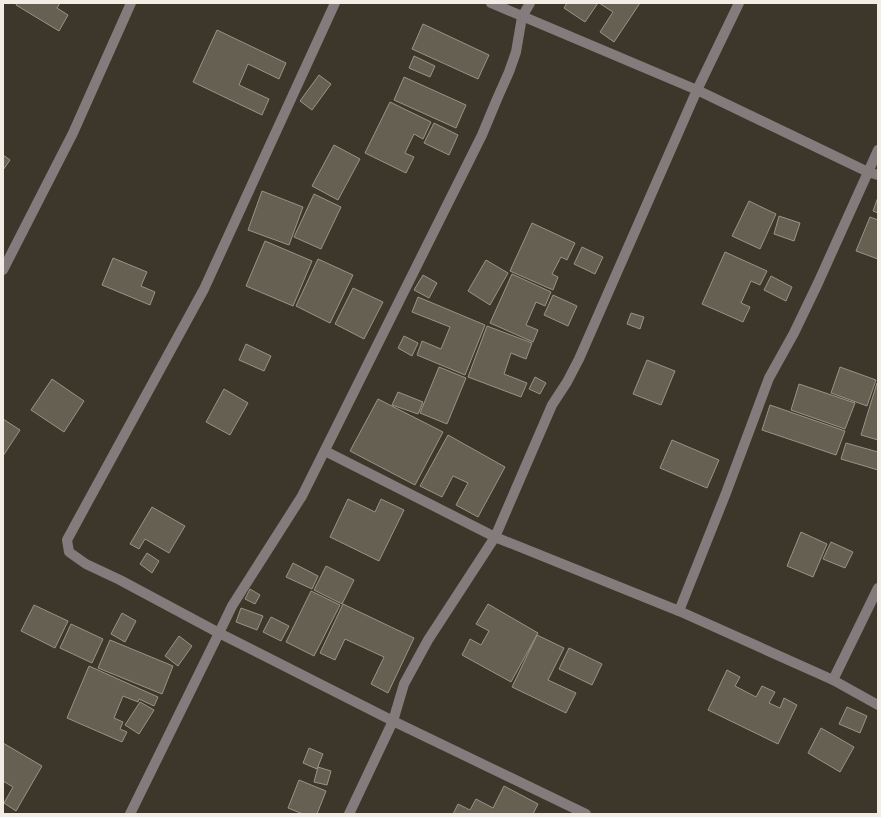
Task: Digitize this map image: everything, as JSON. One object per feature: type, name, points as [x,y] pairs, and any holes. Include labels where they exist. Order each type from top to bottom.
[{"type":"street","points":[[3,270],[73,133],[131,3]]},
{"type":"street","points":[[335,3],[204,289],[67,540],[69,552],[86,564],[120,580],[220,633],[393,721],[586,814]]},
{"type":"street","points":[[491,3],[697,90],[873,173]]},
{"type":"street","points":[[130,814],[232,606],[302,496],[482,135],[496,99],[509,72],[516,52],[522,17],[530,3]]},
{"type":"street","points":[[349,814],[393,721],[404,684],[422,651],[495,537],[552,405],[567,382],[579,359],[697,90],[739,3]]},
{"type":"street","points":[[679,611],[726,493],[769,378],[794,333],[873,173],[878,150]]},
{"type":"street","points":[[324,452],[495,537],[679,611],[833,680],[878,705]]},
{"type":"street","points":[[833,680],[878,588]]},
{"type":"building","points":[[17,3],[60,3],[57,8],[68,15],[59,31],[16,5]]},
{"type":"building","points":[[567,3],[598,3],[585,22],[564,8]]},
{"type":"building","points":[[599,3],[640,3],[614,42],[600,32],[613,12]]},
{"type":"building","points":[[423,24],[489,55],[478,79],[412,49]]},
{"type":"building","points":[[217,30],[286,63],[279,79],[248,64],[239,85],[269,99],[262,115],[193,82]]},
{"type":"building","points":[[414,56],[435,66],[430,77],[409,68]]},
{"type":"building","points":[[319,75],[331,84],[312,110],[300,101]]},
{"type":"building","points":[[404,77],[466,105],[456,128],[394,100]]},
{"type":"building","points":[[390,102],[431,122],[423,139],[414,134],[405,153],[414,157],[406,173],[365,153]]},
{"type":"building","points":[[434,123],[458,135],[449,155],[424,143]]},
{"type":"building","points":[[334,145],[360,159],[338,200],[312,186]]},
{"type":"building","points":[[3,155],[10,160],[3,170]]},
{"type":"building","points":[[262,191],[303,207],[289,245],[248,230]]},
{"type":"building","points":[[314,194],[341,207],[321,249],[294,237]]},
{"type":"building","points":[[878,197],[878,213],[873,211]]},
{"type":"building","points":[[749,201],[776,214],[760,249],[732,236]]},
{"type":"building","points":[[779,216],[800,223],[794,241],[774,234]]},
{"type":"building","points":[[870,217],[878,220],[878,259],[856,251]]},
{"type":"building","points":[[532,223],[575,243],[567,260],[561,257],[552,274],[558,277],[553,290],[510,271]]},
{"type":"building","points":[[265,241],[312,261],[293,306],[246,286]]},
{"type":"building","points":[[582,247],[603,257],[595,274],[574,264]]},
{"type":"building","points":[[725,252],[767,271],[760,285],[751,281],[741,303],[750,307],[743,322],[702,304]]},
{"type":"building","points":[[113,258],[147,272],[141,286],[155,292],[150,305],[102,285]]},
{"type":"building","points":[[318,259],[353,275],[330,323],[296,306]]},
{"type":"building","points":[[486,260],[508,273],[490,305],[468,291]]},
{"type":"building","points":[[512,274],[551,292],[545,306],[536,302],[526,325],[538,330],[533,342],[490,323]]},
{"type":"building","points":[[423,275],[437,283],[429,298],[414,290]]},
{"type":"building","points":[[771,276],[792,287],[786,301],[764,290]]},
{"type":"building","points":[[353,288],[383,302],[364,339],[335,324]]},
{"type":"building","points":[[553,295],[577,306],[568,326],[544,315]]},
{"type":"building","points":[[418,297],[485,325],[465,375],[417,355],[422,341],[441,349],[450,327],[412,312]]},
{"type":"building","points":[[631,313],[644,317],[640,329],[627,324]]},
{"type":"building","points":[[487,326],[532,343],[526,359],[511,353],[504,374],[527,383],[521,397],[468,377]]},
{"type":"building","points":[[404,336],[418,343],[412,356],[398,348]]},
{"type":"building","points":[[246,344],[271,356],[264,371],[239,360]]},
{"type":"building","points":[[647,360],[675,371],[661,405],[633,394]]},
{"type":"building","points":[[439,367],[466,378],[447,424],[420,413]]},
{"type":"building","points":[[840,367],[876,380],[867,406],[831,393]]},
{"type":"building","points":[[535,377],[546,383],[540,394],[529,389]]},
{"type":"building","points":[[52,379],[84,401],[64,432],[31,410]]},
{"type":"building","points":[[877,383],[878,384],[878,440],[861,435]]},
{"type":"building","points":[[799,384],[855,403],[845,429],[791,410]]},
{"type":"building","points":[[224,389],[248,403],[230,435],[206,422]]},
{"type":"building","points":[[398,392],[423,402],[418,414],[392,405]]},
{"type":"building","points":[[378,399],[443,432],[415,485],[350,451]]},
{"type":"building","points":[[770,405],[845,431],[836,455],[762,430]]},
{"type":"building","points":[[3,419],[20,430],[3,456]]},
{"type":"building","points":[[448,435],[505,467],[478,517],[456,505],[468,483],[453,476],[442,497],[420,486]]},
{"type":"building","points":[[672,440],[719,460],[707,488],[660,468]]},
{"type":"building","points":[[846,443],[878,452],[878,470],[841,459]]},
{"type":"building","points":[[348,499],[375,512],[381,499],[404,510],[379,561],[330,537]]},
{"type":"building","points":[[152,507],[185,526],[169,553],[145,539],[139,549],[130,544]]},
{"type":"building","points":[[801,532],[827,544],[813,577],[787,566]]},
{"type":"building","points":[[831,542],[853,552],[845,568],[823,559]]},
{"type":"building","points":[[147,553],[159,561],[152,573],[140,564]]},
{"type":"building","points":[[293,563],[318,576],[312,589],[286,577]]},
{"type":"building","points":[[326,566],[354,580],[342,604],[314,590]]},
{"type":"building","points":[[250,589],[260,595],[255,604],[245,599]]},
{"type":"building","points":[[311,591],[340,605],[314,656],[286,642]]},
{"type":"building","points":[[343,604],[414,638],[388,693],[371,684],[384,657],[345,639],[335,660],[320,653]]},
{"type":"building","points":[[488,604],[538,633],[511,682],[462,655],[470,639],[481,645],[489,631],[476,624]]},
{"type":"building","points":[[34,605],[68,621],[55,648],[21,631]]},
{"type":"building","points":[[241,608],[263,616],[257,630],[236,622]]},
{"type":"building","points":[[122,613],[136,621],[125,642],[111,634]]},
{"type":"building","points":[[271,617],[289,626],[281,641],[263,632]]},
{"type":"building","points":[[71,624],[103,639],[92,663],[60,648]]},
{"type":"building","points":[[537,635],[564,648],[548,680],[576,693],[566,713],[512,687]]},
{"type":"building","points":[[179,636],[192,646],[178,666],[165,656]]},
{"type":"building","points":[[110,640],[173,666],[162,694],[98,668]]},
{"type":"building","points":[[569,648],[602,664],[592,685],[559,669]]},
{"type":"building","points":[[89,666],[158,697],[154,706],[139,699],[138,702],[123,696],[114,718],[123,722],[120,729],[127,732],[122,742],[67,718]]},
{"type":"building","points":[[727,670],[740,677],[735,686],[756,697],[762,686],[775,692],[769,703],[780,708],[784,698],[797,705],[778,744],[708,710]]},
{"type":"building","points":[[140,702],[154,710],[139,734],[125,725]]},
{"type":"building","points":[[847,707],[867,716],[860,733],[839,724]]},
{"type":"building","points":[[821,728],[854,747],[840,772],[808,753]]},
{"type":"building","points":[[3,743],[42,766],[16,811],[4,803],[13,787],[3,781]]},
{"type":"building","points":[[309,748],[323,754],[317,769],[303,763]]},
{"type":"building","points":[[318,767],[331,771],[327,785],[314,782]]},
{"type":"building","points":[[299,780],[326,791],[317,814],[303,814],[288,808]]},
{"type":"building","points":[[504,786],[538,804],[533,814],[453,814],[458,804],[470,810],[476,799],[493,808]]}]
